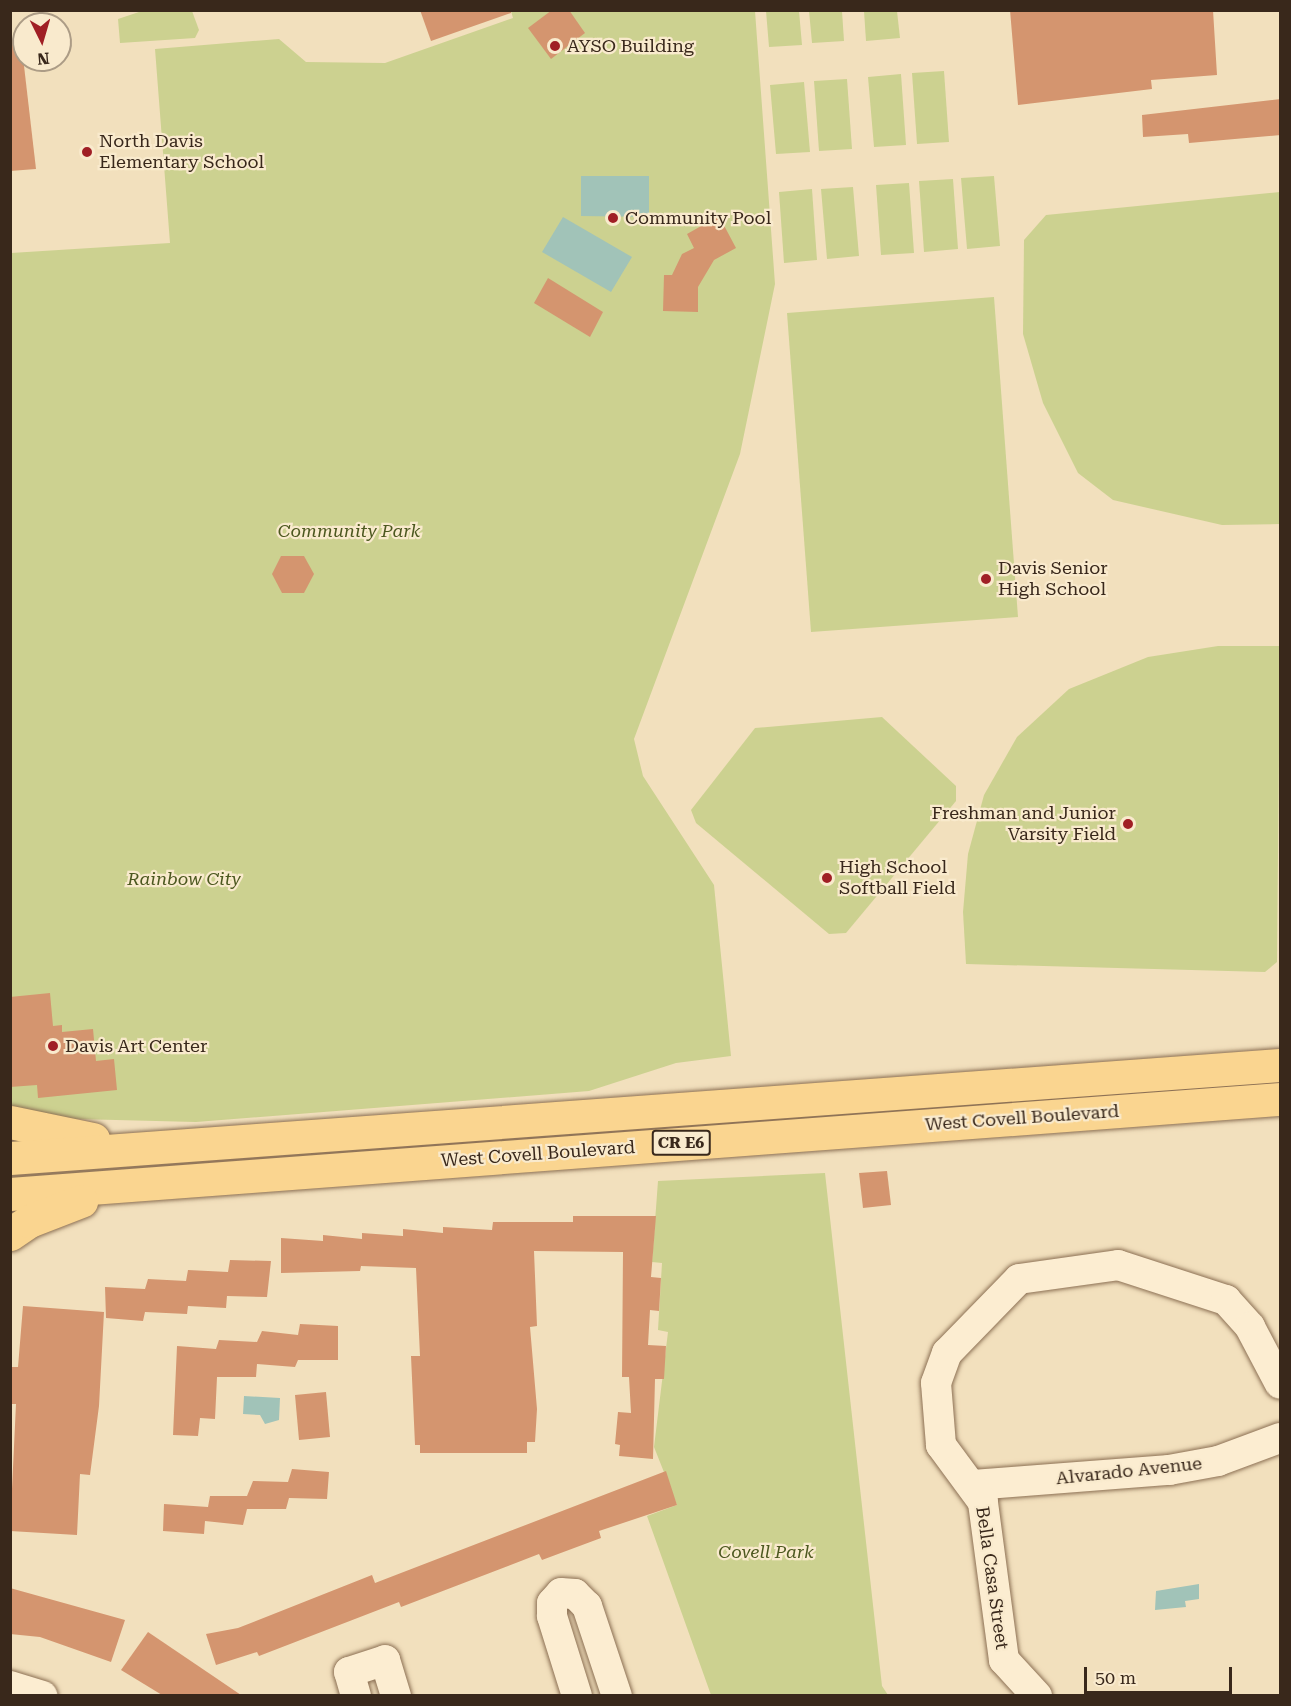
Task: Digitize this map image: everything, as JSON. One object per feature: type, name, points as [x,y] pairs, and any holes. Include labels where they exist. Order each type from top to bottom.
[{"type":"main road","name":"West Covell Boulevard","points":[[10,1158],[1281,1065]]},
{"type":"main road","name":"West Covell Boulevard","points":[[10,1194],[1281,1099]]},
{"type":"main road","points":[[1237,1102],[1281,1108]]},
{"type":"main road","points":[[10,1122],[145,1149]]},
{"type":"main road","points":[[10,1234],[60,1206],[140,1185]]},
{"type":"street","name":"Bella Casa Street","points":[[1037,1695],[1004,1660],[986,1512],[973,1485],[941,1445],[939,1369],[947,1353],[1004,1290],[1035,1272],[1130,1267],[1217,1295],[1244,1319],[1281,1384]]},
{"type":"street","name":"Alvarado Avenue","points":[[973,1485],[1169,1470],[1218,1461],[1281,1438]]},
{"type":"street","points":[[577,1695],[552,1616],[552,1603],[561,1593],[575,1594],[587,1606],[617,1695]]},
{"type":"street","points":[[356,1695],[349,1672],[385,1660],[396,1695]]},
{"type":"street","points":[[10,1686],[43,1695]]},
{"type":"green space","points":[[142,11],[192,11],[199,30],[195,38],[120,43],[118,19]]},
{"type":"green space","name":"Community Park","points":[[511,11],[755,11],[775,284],[740,454],[634,739],[643,776],[714,885],[731,1056],[676,1063],[589,1091],[196,1122],[36,1118],[18,1111],[11,1104],[11,253],[170,243],[155,49],[279,39],[306,62],[385,63],[513,18]]},
{"type":"green space","points":[[766,11],[799,11],[802,45],[769,47]]},
{"type":"green space","points":[[809,11],[842,11],[844,41],[812,43]]},
{"type":"green space","points":[[864,11],[897,11],[900,38],[866,41]]},
{"type":"green space","points":[[944,71],[949,142],[917,144],[912,73]]},
{"type":"green space","points":[[901,74],[906,145],[874,147],[868,77]]},
{"type":"green space","points":[[847,79],[852,149],[819,151],[814,81]]},
{"type":"green space","points":[[804,82],[810,152],[776,154],[770,85]]},
{"type":"green space","points":[[994,176],[1000,246],[967,249],[961,178]]},
{"type":"green space","points":[[953,179],[958,249],[924,252],[919,181]]},
{"type":"green space","points":[[909,183],[914,253],[881,255],[876,185]]},
{"type":"green space","points":[[853,187],[859,256],[827,259],[821,189]]},
{"type":"green space","points":[[812,189],[817,260],[784,263],[779,192]]},
{"type":"green space","points":[[1280,192],[1280,524],[1222,525],[1113,500],[1078,473],[1043,403],[1023,334],[1024,240],[1046,215]]},
{"type":"green space","points":[[994,297],[1018,617],[811,632],[787,313]]},
{"type":"green space","name":"Freshman and Junior Varsity Field","points":[[1218,646],[1280,646],[1277,962],[1265,972],[966,964],[963,912],[968,854],[984,795],[1017,737],[1069,689],[1148,657]]},
{"type":"green space","name":"High School Softball Field","points":[[882,717],[956,786],[956,801],[846,933],[829,934],[696,823],[691,810],[755,728]]},
{"type":"green space","name":"Covell Park","points":[[825,1173],[882,1686],[888,1695],[711,1695],[647,1516],[677,1505],[654,1447],[668,1332],[658,1330],[662,1263],[652,1262],[658,1181]]},
{"type":"water","points":[[581,176],[649,176],[649,217],[581,216]]},
{"type":"water","points":[[563,217],[632,257],[611,292],[542,252]]},
{"type":"water","points":[[244,1396],[280,1398],[279,1420],[265,1424],[260,1415],[243,1414]]},
{"type":"water","points":[[1199,1584],[1199,1599],[1185,1601],[1186,1607],[1155,1610],[1156,1591]]},
{"type":"building","points":[[420,10],[511,10],[511,13],[431,41]]},
{"type":"building","name":"AYSO Building","points":[[552,10],[569,10],[585,33],[551,59],[528,28]]},
{"type":"building","points":[[1010,10],[1213,10],[1217,75],[1151,80],[1152,89],[1018,105]]},
{"type":"building","points":[[10,40],[12,40],[12,72],[25,72],[36,169],[10,171]]},
{"type":"building","points":[[1281,99],[1281,135],[1189,143],[1188,134],[1143,137],[1142,115]]},
{"type":"building","points":[[719,216],[736,248],[714,260],[698,287],[698,312],[663,311],[664,275],[672,275],[682,254],[694,248],[687,234]]},
{"type":"building","points":[[548,278],[603,312],[590,337],[534,303]]},
{"type":"building","points":[[281,556],[304,556],[314,574],[304,593],[282,593],[272,574]]},
{"type":"building","name":"Davis Art Center","points":[[50,993],[53,1026],[62,1025],[62,1032],[93,1029],[96,1061],[114,1059],[117,1090],[38,1098],[37,1085],[10,1087],[10,997]]},
{"type":"building","points":[[887,1171],[891,1205],[863,1208],[859,1173]]},
{"type":"building","points":[[573,1216],[656,1216],[651,1277],[661,1278],[659,1311],[650,1310],[648,1345],[666,1346],[664,1379],[655,1379],[653,1459],[619,1456],[620,1445],[615,1444],[618,1412],[631,1413],[629,1377],[622,1377],[623,1252],[534,1251],[537,1326],[530,1327],[537,1409],[535,1442],[527,1442],[527,1453],[420,1453],[420,1445],[415,1445],[411,1356],[420,1356],[416,1268],[361,1266],[360,1271],[281,1273],[281,1238],[323,1241],[323,1235],[362,1239],[362,1233],[403,1236],[403,1229],[443,1233],[443,1227],[492,1230],[493,1222],[573,1222]]},
{"type":"building","points":[[230,1260],[271,1261],[267,1297],[227,1296],[226,1308],[188,1306],[187,1314],[145,1312],[143,1321],[106,1318],[105,1287],[145,1289],[148,1279],[186,1281],[188,1270],[228,1272]]},
{"type":"building","points":[[23,1306],[104,1312],[99,1406],[90,1475],[80,1474],[77,1535],[10,1531],[16,1404],[10,1404],[11,1367],[18,1367]]},
{"type":"building","points":[[300,1324],[338,1326],[338,1360],[298,1360],[295,1367],[257,1364],[256,1377],[217,1377],[215,1419],[200,1418],[198,1436],[173,1435],[177,1346],[216,1349],[219,1340],[257,1342],[262,1331],[298,1335]]},
{"type":"building","points":[[326,1392],[330,1437],[299,1440],[295,1395]]},
{"type":"building","points":[[292,1469],[329,1472],[327,1499],[289,1498],[286,1509],[247,1509],[243,1525],[205,1521],[204,1534],[163,1531],[164,1504],[208,1507],[210,1496],[247,1496],[253,1481],[288,1482]]},
{"type":"building","points":[[666,1471],[677,1505],[599,1531],[601,1538],[542,1560],[539,1554],[401,1607],[399,1602],[259,1656],[257,1652],[216,1665],[206,1634],[238,1628],[372,1575],[375,1583]]},
{"type":"building","points":[[10,1588],[125,1620],[111,1662],[40,1637],[10,1634]]},
{"type":"building","points":[[148,1632],[241,1695],[162,1695],[121,1670]]},
{"type":"place","name":"AYSO Building","points":[[555,46]]},
{"type":"place","name":"North Davis Elementary School","points":[[87,152]]},
{"type":"place","name":"Community Pool","points":[[613,218]]},
{"type":"place","name":"Davis Senior High School","points":[[986,579]]},
{"type":"place","name":"Freshman and Junior Varsity Field","points":[[1128,824]]},
{"type":"place","name":"High School Softball Field","points":[[827,878]]},
{"type":"place","name":"Davis Art Center","points":[[53,1046]]},
{"type":"park label","name":"Rainbow City","points":[[184,879]]}]
